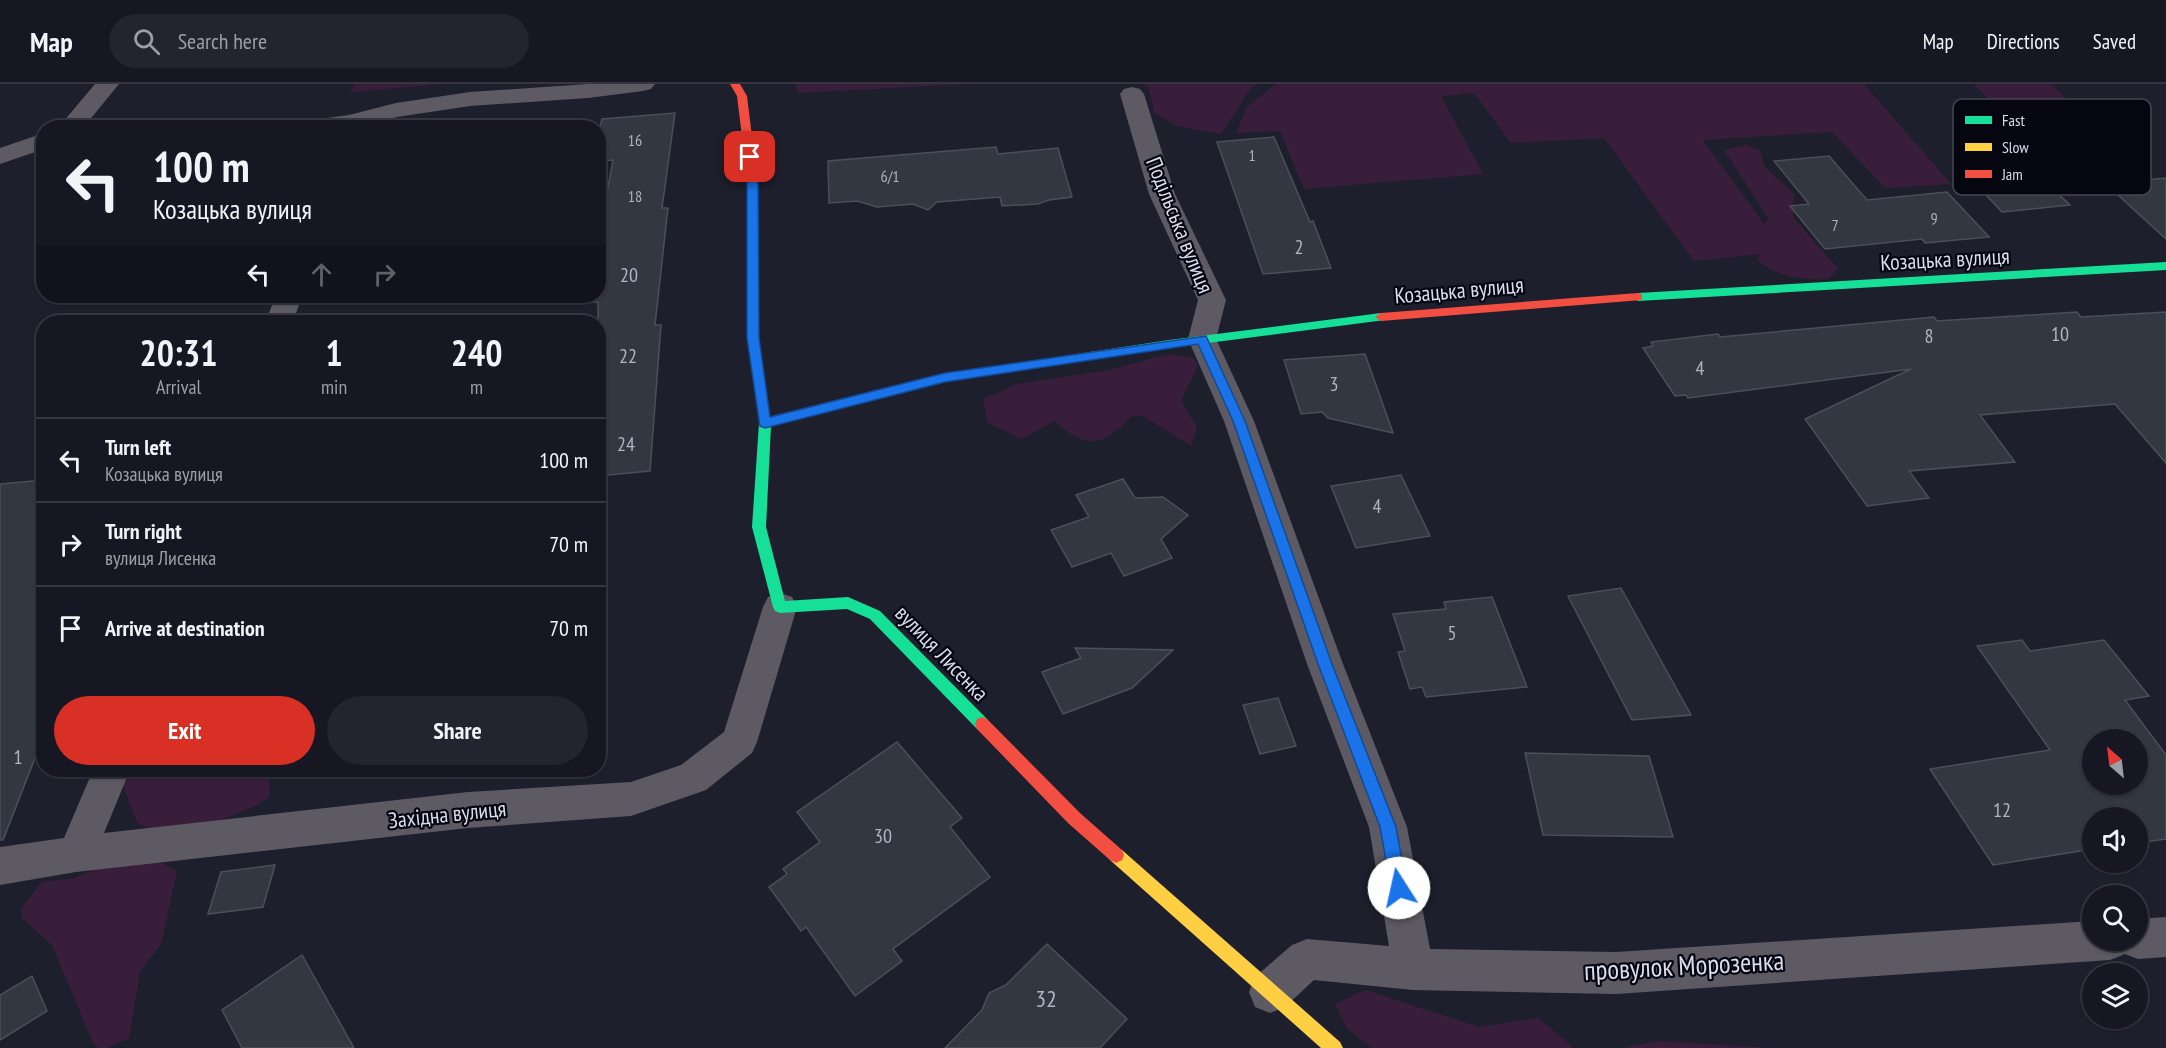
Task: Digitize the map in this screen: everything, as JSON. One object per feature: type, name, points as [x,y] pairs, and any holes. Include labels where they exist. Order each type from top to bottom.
[{"type":"street","points":[[77,120],[107,84]]},
{"type":"street","points":[[365,120],[396,110],[470,99],[588,91],[643,84]]},
{"type":"street","points":[[735,84],[742,96],[753,177],[753,338],[765,423],[759,527],[780,607]]},
{"type":"street","name":"Подільська вулиця","points":[[1132,94],[1162,194],[1212,300],[1202,339]]},
{"type":"street","points":[[0,156],[36,143]]},
{"type":"street","points":[[0,156],[36,153]]},
{"type":"street","name":"Козацька вулиця","points":[[765,423],[945,378],[1202,339],[1391,316],[1600,299],[2166,266]]},
{"type":"street","points":[[1202,339],[1239,421],[1325,664],[1388,827],[1413,969]]},
{"type":"street","name":"вулиця Лисенка","points":[[780,607],[848,603],[875,615],[1074,818],[1334,1048]]},
{"type":"street","name":"Західна вулиця","points":[[0,866],[75,854],[468,810],[632,799],[693,778],[739,742],[780,607]]},
{"type":"street","points":[[75,854],[108,777]]},
{"type":"street","points":[[2148,938],[2166,937]]},
{"type":"street","name":"провулок Морозенка","points":[[1270,992],[1306,959],[1413,969],[1616,973],[2082,942]]},
{"type":"shaded area","points":[[354,84],[442,84],[351,92]]},
{"type":"shaded area","points":[[796,84],[966,84],[797,93]]},
{"type":"shaded area","points":[[1141,84],[1259,84],[1250,89],[1221,134],[1176,126],[1154,112],[1149,87]]},
{"type":"shaded area","points":[[1276,84],[1864,84],[1951,184],[1885,188],[1832,132],[1703,140],[1764,224],[1769,219],[1724,150],[1746,145],[1761,151],[1764,166],[1794,194],[1793,217],[1838,269],[1828,279],[1791,277],[1774,271],[1757,260],[1761,254],[1694,261],[1604,138],[1511,143],[1474,93],[1441,96],[1483,174],[1304,189],[1280,131],[1236,133],[1247,107]]},
{"type":"shaded area","points":[[1973,84],[2051,84],[2067,99],[1989,99]]},
{"type":"shaded area","points":[[1169,354],[1194,358],[1198,366],[1181,400],[1197,428],[1191,446],[1143,416],[1131,416],[1112,434],[1094,441],[1075,437],[1055,421],[1021,439],[988,423],[983,399],[1017,384],[1109,370]]},
{"type":"shaded area","points":[[126,777],[260,777],[269,778],[269,797],[249,808],[206,825],[168,832],[137,823],[122,783]]},
{"type":"shaded area","points":[[118,860],[157,861],[177,871],[161,944],[140,971],[129,1038],[107,1048],[99,1048],[93,1043],[52,945],[21,917],[22,907],[42,882],[75,878]]},
{"type":"shaded area","points":[[1366,990],[1479,1027],[1538,1018],[1572,1048],[1373,1048],[1347,1029],[1335,1004]]},
{"type":"shaded area","points":[[1657,1041],[1769,1048],[1624,1048]]},
{"type":"building","points":[[675,113],[662,208],[668,208],[655,325],[661,325],[650,471],[606,475],[606,315],[598,315],[598,303],[606,303],[606,198],[613,160],[606,160],[606,120],[602,119]]},
{"type":"building","points":[[1274,137],[1310,222],[1313,221],[1331,268],[1263,274],[1217,142]]},
{"type":"building","points":[[996,147],[998,154],[1058,148],[1072,197],[1038,204],[1002,206],[1000,197],[937,202],[928,210],[913,204],[877,207],[857,201],[829,203],[828,161]]},
{"type":"building","points":[[1829,156],[1867,200],[1947,192],[1989,237],[1925,243],[1922,239],[1825,249],[1790,206],[1809,204],[1774,161]]},
{"type":"building","points":[[2166,178],[2166,239],[2118,195],[2151,195],[2151,180]]},
{"type":"building","points":[[1986,195],[2059,195],[2070,205],[2002,212]]},
{"type":"building","points":[[2077,312],[2081,317],[2166,312],[2166,463],[2115,404],[1980,415],[2015,462],[1909,471],[1929,498],[1867,506],[1805,419],[1911,369],[1688,398],[1686,395],[1675,396],[1643,348],[1653,346],[1651,342],[1718,334],[1720,337],[1934,317],[1937,321]]},
{"type":"building","points":[[1365,354],[1393,433],[1328,418],[1322,412],[1301,414],[1284,360]]},
{"type":"building","points":[[1401,475],[1430,536],[1356,548],[1331,486]]},
{"type":"building","points":[[1123,479],[1135,498],[1163,497],[1188,515],[1161,539],[1172,558],[1124,576],[1111,553],[1072,567],[1051,530],[1089,517],[1076,495]]},
{"type":"building","points":[[36,481],[36,755],[3,840],[0,840],[0,484]]},
{"type":"building","points":[[1621,588],[1691,715],[1632,720],[1568,596]]},
{"type":"building","points":[[1492,597],[1527,687],[1426,697],[1422,687],[1410,689],[1398,652],[1405,651],[1393,614],[1446,609],[1444,602]]},
{"type":"building","points":[[2022,640],[2030,651],[2104,640],[2149,696],[2125,700],[2147,729],[2082,729],[2082,795],[2148,795],[2148,731],[2166,755],[2166,839],[2148,842],[2148,807],[2082,807],[2082,851],[1993,865],[1930,769],[2050,750],[1977,646]]},
{"type":"building","points":[[1075,648],[1173,650],[1132,688],[1063,714],[1042,672],[1081,658]]},
{"type":"building","points":[[1278,698],[1296,746],[1260,754],[1243,705]]},
{"type":"building","points":[[897,742],[962,818],[950,827],[990,877],[893,949],[902,961],[855,996],[806,927],[801,931],[769,887],[787,874],[783,869],[820,842],[797,812]]},
{"type":"building","points":[[1525,753],[1649,756],[1673,837],[1543,835]]},
{"type":"building","points":[[275,865],[263,907],[208,914],[221,872]]},
{"type":"building","points":[[1047,944],[1127,1019],[1100,1048],[945,1048],[982,1010],[989,993],[1006,985]]},
{"type":"building","points":[[302,955],[354,1048],[242,1048],[222,1010]]},
{"type":"building","points":[[32,976],[47,1011],[0,1040],[0,995]]},
{"type":"traffic: fast","points":[[1638,297],[2166,266]]},
{"type":"traffic: fast","points":[[765,423],[945,378],[1169,344],[1381,317]]},
{"type":"traffic: fast","points":[[760,387],[765,423],[759,527],[780,607],[848,603],[875,615],[982,724]]},
{"type":"traffic: slow","points":[[1116,855],[1334,1048]]},
{"type":"traffic: jam","points":[[735,84],[742,96],[752,177],[753,338],[760,387]]},
{"type":"traffic: jam","points":[[1381,317],[1638,297]]},
{"type":"traffic: jam","points":[[982,724],[1074,818],[1116,855]]},
{"type":"route","points":[[750,157],[753,177],[753,338],[765,423],[945,378],[1202,339],[1239,421],[1325,664],[1388,827],[1399,888]]}]
